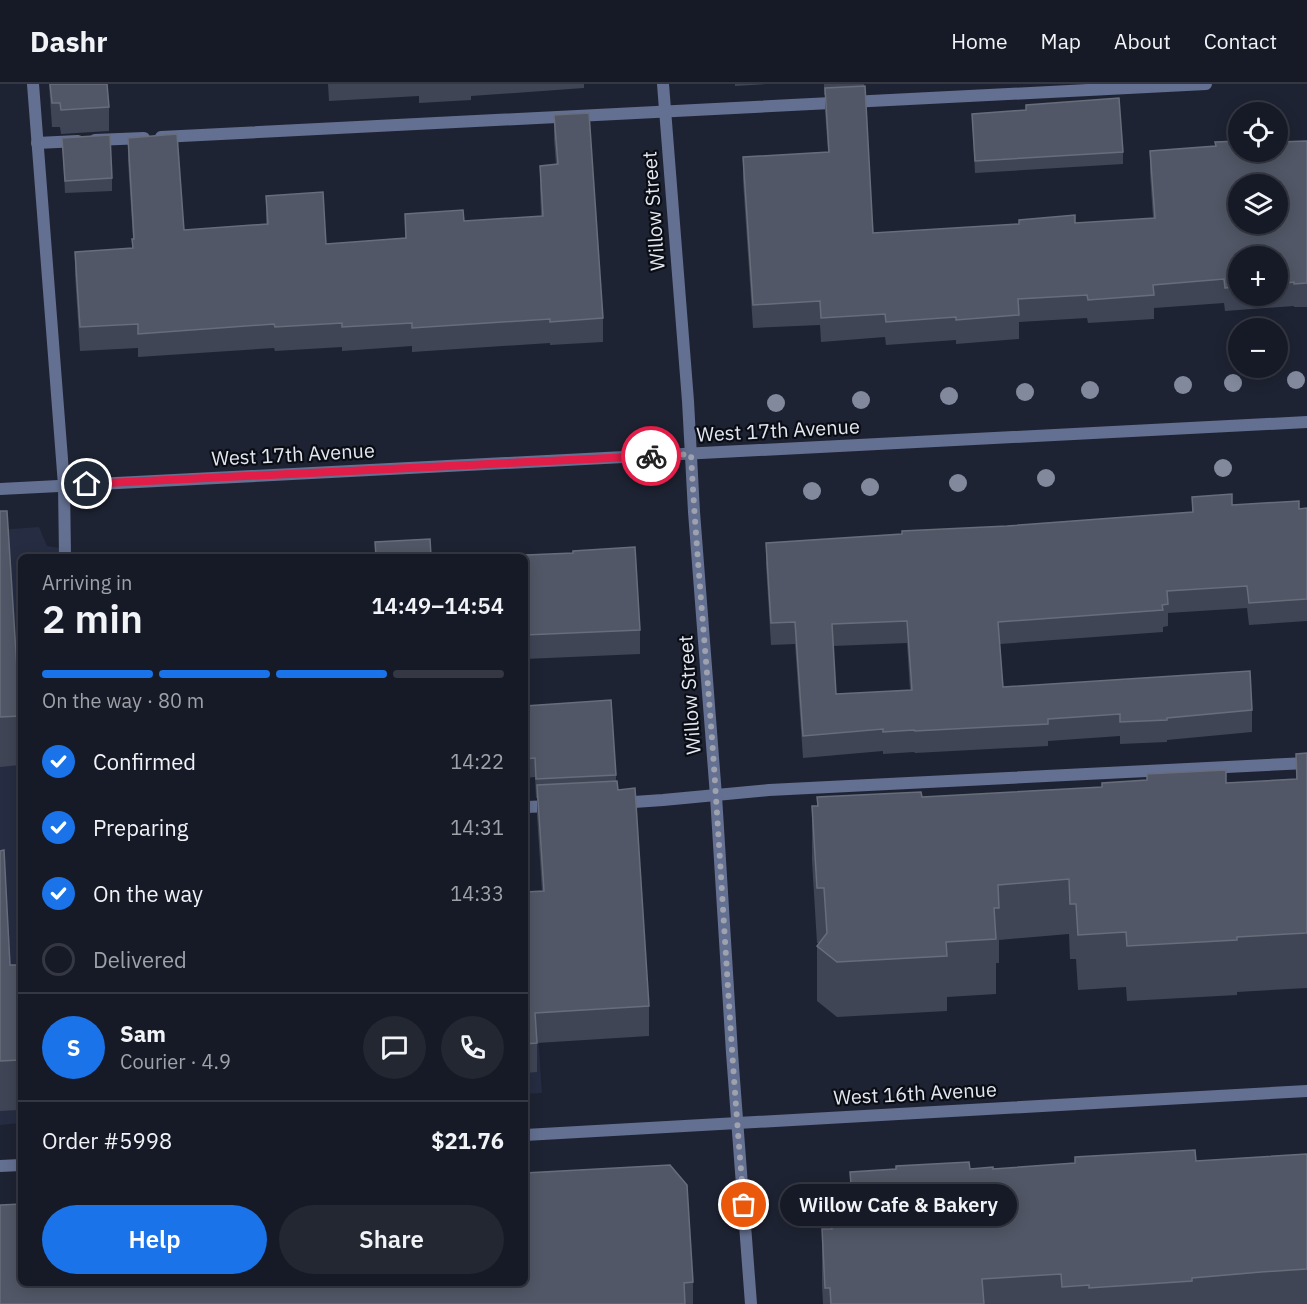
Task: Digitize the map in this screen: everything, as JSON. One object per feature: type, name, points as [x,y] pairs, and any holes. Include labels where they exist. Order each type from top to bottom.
[{"type":"street","points":[[33,84],[64,485],[65,554]]},
{"type":"street","name":"Willow Street","points":[[663,84],[751,1304]]},
{"type":"street","points":[[37,144],[1206,84]]},
{"type":"street","name":"West 17th Avenue","points":[[0,489],[1307,422]]},
{"type":"street","points":[[606,803],[769,790],[1307,763]]},
{"type":"street","points":[[528,807],[571,805]]},
{"type":"street","name":"West 16th Avenue","points":[[528,1135],[1307,1091]]},
{"type":"street","points":[[0,1166],[18,1165]]},
{"type":"shaded area","points":[[39,527],[47,546],[65,549],[65,554],[18,554],[18,1123],[0,1125],[0,530]]},
{"type":"shaded area","points":[[528,882],[542,1093],[528,1094]]},
{"type":"building","points":[[50,84],[107,84],[109,107],[61,110],[60,103],[52,103]]},
{"type":"building","points":[[865,86],[873,233],[1019,224],[1019,220],[1075,215],[1075,223],[1155,218],[1150,151],[1216,146],[1215,142],[1228,141],[1228,162],[1288,162],[1288,142],[1307,141],[1307,283],[1288,283],[1288,246],[1228,246],[1228,288],[1225,288],[1224,279],[1153,285],[1154,295],[1088,300],[1087,295],[1018,299],[1019,315],[886,322],[885,314],[821,318],[820,301],[753,305],[743,157],[829,152],[825,88]]},
{"type":"building","points":[[1119,98],[1123,152],[975,161],[972,114],[1026,110],[1026,105]]},
{"type":"building","points":[[589,113],[603,318],[412,328],[412,323],[342,327],[342,323],[275,327],[274,324],[138,334],[138,324],[80,327],[75,252],[133,248],[128,138],[177,134],[184,230],[268,224],[266,196],[323,192],[326,244],[406,238],[405,214],[463,210],[464,221],[543,216],[540,166],[558,164],[554,115]]},
{"type":"building","points":[[110,135],[112,178],[65,181],[62,138]]},
{"type":"building","points":[[1232,494],[1232,505],[1299,501],[1299,509],[1307,508],[1307,599],[1249,603],[1247,586],[1167,591],[1168,604],[1162,605],[1163,610],[998,622],[1003,687],[1250,671],[1252,710],[1167,718],[1167,720],[1120,722],[1120,714],[1048,719],[1048,724],[883,732],[883,729],[803,736],[795,622],[771,623],[766,543],[902,534],[902,531],[1007,526],[1193,512],[1192,497]],"holes":[[[907,621],[912,690],[836,694],[832,624]]]},
{"type":"building","points":[[0,511],[7,511],[18,716],[0,717]]},
{"type":"building","points":[[430,539],[431,554],[376,554],[375,542]]},
{"type":"building","points":[[635,547],[640,630],[528,635],[528,555],[573,553],[573,551]]},
{"type":"building","points":[[611,700],[616,775],[536,779],[535,758],[528,759],[528,706]]},
{"type":"building","points":[[1307,753],[1307,933],[1237,937],[1237,940],[1127,946],[1126,932],[1078,935],[1076,904],[1070,904],[1069,879],[998,885],[999,908],[994,908],[996,939],[946,942],[947,956],[837,962],[817,946],[827,933],[824,888],[817,888],[812,806],[818,806],[817,797],[921,792],[922,797],[1102,787],[1102,783],[1147,780],[1147,774],[1226,770],[1226,783],[1297,779],[1296,754]]},
{"type":"building","points":[[617,781],[618,790],[635,788],[649,1006],[535,1013],[537,1043],[528,1044],[528,892],[544,891],[537,785]]},
{"type":"building","points":[[4,850],[10,965],[18,965],[18,1060],[0,1061],[0,851]]},
{"type":"building","points":[[1195,1150],[1196,1161],[1307,1154],[1307,1269],[1192,1278],[1192,1281],[1089,1288],[1089,1285],[1062,1287],[1061,1274],[982,1279],[984,1304],[831,1304],[830,1288],[825,1288],[822,1229],[832,1229],[831,1216],[841,1215],[839,1184],[851,1184],[850,1172],[896,1169],[896,1166],[969,1162],[970,1169],[993,1167],[993,1169],[1075,1163],[1075,1157]]},
{"type":"building","points":[[670,1165],[687,1185],[693,1282],[684,1283],[685,1304],[0,1304],[0,1205],[18,1204],[18,1286],[528,1286],[528,1173]]},
{"type":"way so far","points":[[651,456],[691,454],[744,1205]]},
{"type":"place","name":"Willow Cafe & Bakery","points":[[744,1205]]},
{"type":"route","points":[[87,484],[651,456]]}]
